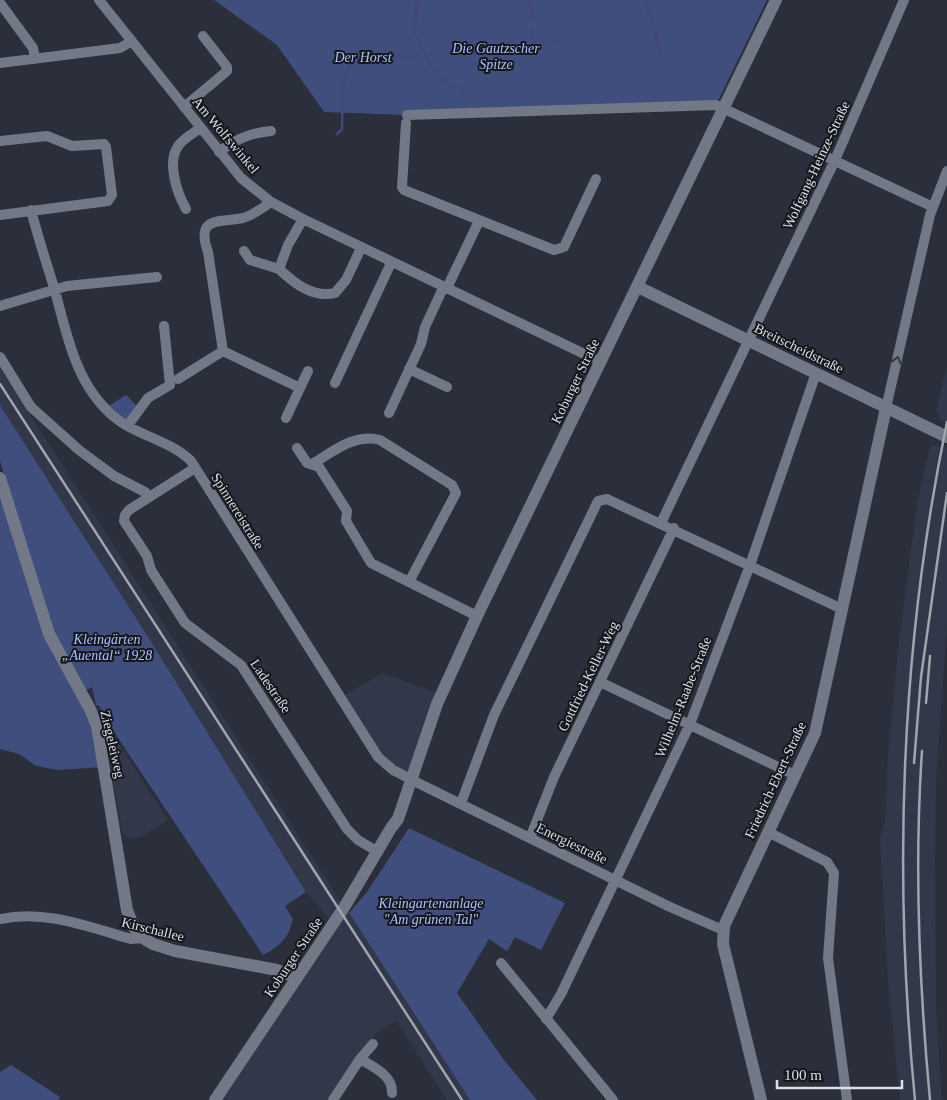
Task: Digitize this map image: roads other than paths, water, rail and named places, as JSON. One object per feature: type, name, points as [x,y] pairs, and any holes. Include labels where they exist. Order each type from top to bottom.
[{"type":"main road","name":"Koburger Straße","points":[[218,1099],[345,906],[378,852],[390,828],[391,819],[398,801],[410,779],[437,704],[477,616],[776,0]]},
{"type":"main road","name":"Breitscheidstraße","points":[[638,287],[947,436]]},
{"type":"main road","name":"Friedrich-Ebert-Straße","points":[[761,1100],[723,944],[723,930],[729,911],[818,724],[886,408]]},
{"type":"main road","name":"Ziegeleiweg","points":[[0,478],[49,634],[90,709],[97,726],[127,910],[134,928],[143,938]]},
{"type":"main road","name":"Kirschallee","points":[[143,938],[175,951],[276,970],[297,978]]},
{"type":"street","name":"Am Wolfswinkel","points":[[99,0],[241,178],[271,202],[391,263],[600,362]]},
{"type":"street","name":"Wolfgang-Heinze-Straße","points":[[661,523],[835,160],[904,0]]},
{"type":"street","points":[[0,3],[33,48],[35,59]]},
{"type":"street","points":[[184,107],[227,71],[227,66],[203,36]]},
{"type":"street","points":[[0,63],[120,48],[132,41]]},
{"type":"street","points":[[596,179],[564,247],[554,250],[404,190],[402,187],[407,119],[654,106],[716,105],[932,207]]},
{"type":"street","points":[[186,208],[178,195],[174,153],[179,144],[200,128]]},
{"type":"street","points":[[219,152],[232,142],[252,133],[271,131]]},
{"type":"street","points":[[0,141],[47,136],[72,146],[99,143],[106,147],[112,195],[111,199],[0,215]]},
{"type":"street","points":[[886,408],[932,207],[947,171]]},
{"type":"street","points":[[222,351],[208,252],[204,239],[207,227],[213,222],[224,218],[241,218],[252,215],[271,202]]},
{"type":"street","points":[[31,210],[79,370],[98,400],[112,416],[185,455],[195,468]]},
{"type":"street","points":[[279,269],[288,245],[303,219]]},
{"type":"street","points":[[389,413],[421,344],[425,327],[479,220]]},
{"type":"street","points":[[244,251],[250,260],[279,269],[304,288],[323,296],[335,293],[346,280],[361,248]]},
{"type":"street","points":[[334,383],[391,263]]},
{"type":"street","points":[[0,306],[54,289],[157,277]]},
{"type":"street","points":[[128,425],[148,398],[170,385],[164,326]]},
{"type":"street","points":[[178,379],[222,351]]},
{"type":"street","points":[[222,351],[300,388]]},
{"type":"street","points":[[0,357],[31,407],[79,450],[114,476],[145,492],[149,497]]},
{"type":"street","points":[[409,369],[447,387]]},
{"type":"street","points":[[286,418],[308,371]]},
{"type":"street","name":"Wilhelm-Raabe-Straße","points":[[546,1020],[561,994],[690,724],[750,565],[816,373]]},
{"type":"street","points":[[312,464],[350,441],[372,438],[380,440],[452,485],[456,493],[409,582]]},
{"type":"street","points":[[297,448],[307,463],[319,467],[347,511],[346,521],[371,563],[477,616]]},
{"type":"street","name":"Spinnereistraße","points":[[149,497],[195,468],[378,757],[394,770],[410,779]]},
{"type":"street","name":"Ladestraße","points":[[149,497],[125,515],[124,521],[147,556],[151,570],[185,623],[241,665],[347,829],[358,840],[378,852]]},
{"type":"street","points":[[461,803],[494,715],[598,501],[608,498],[842,609]]},
{"type":"street","name":"Gottfried-Keller-Weg","points":[[530,838],[554,777],[674,528]]},
{"type":"street","points":[[600,682],[795,775]]},
{"type":"street","name":"Energiestraße","points":[[410,779],[670,907],[723,930]]},
{"type":"street","points":[[768,832],[827,862],[834,873],[828,958],[847,1100]]},
{"type":"street","name":"Kirschallee","points":[[0,920],[15,916],[54,918],[131,939],[143,938]]},
{"type":"street","points":[[501,963],[546,1020],[614,1100]]},
{"type":"street","points":[[333,1100],[360,1059],[373,1044]]},
{"type":"street","points":[[360,1059],[383,1073],[390,1083],[392,1093]]},
{"type":"waterway","points":[[337,134],[342,129],[343,83],[351,62],[357,57],[371,53],[412,59],[424,51],[414,33],[417,0]]},
{"type":"waterway","points":[[528,0],[534,19]]},
{"type":"waterway","points":[[646,0],[651,22]]},
{"type":"waterway","points":[[532,31],[530,41],[562,43]]},
{"type":"waterway","points":[[655,32],[661,54]]},
{"type":"waterway","points":[[424,51],[432,68],[440,78],[451,85],[469,92]]},
{"type":"railway","points":[[0,384],[462,1100]]},
{"type":"railway","points":[[915,1100],[904,930],[903,845],[906,760],[919,590],[947,422]]},
{"type":"railway","points":[[914,763],[921,677],[947,493]]},
{"type":"railway","points":[[926,703],[930,656]]},
{"type":"railway","points":[[922,751],[918,882],[923,1012],[930,1100]]},
{"type":"park label","name":"Die Gautzscher Spitze","points":[[496,56]]},
{"type":"park label","name":"Der Horst","points":[[363,57]]},
{"type":"park label","name":"Kleingärten „Auental“ 1928","points":[[107,648]]},
{"type":"park label","name":"Kleingartenanlage \"Am grünen Tal\"","points":[[431,912]]}]
